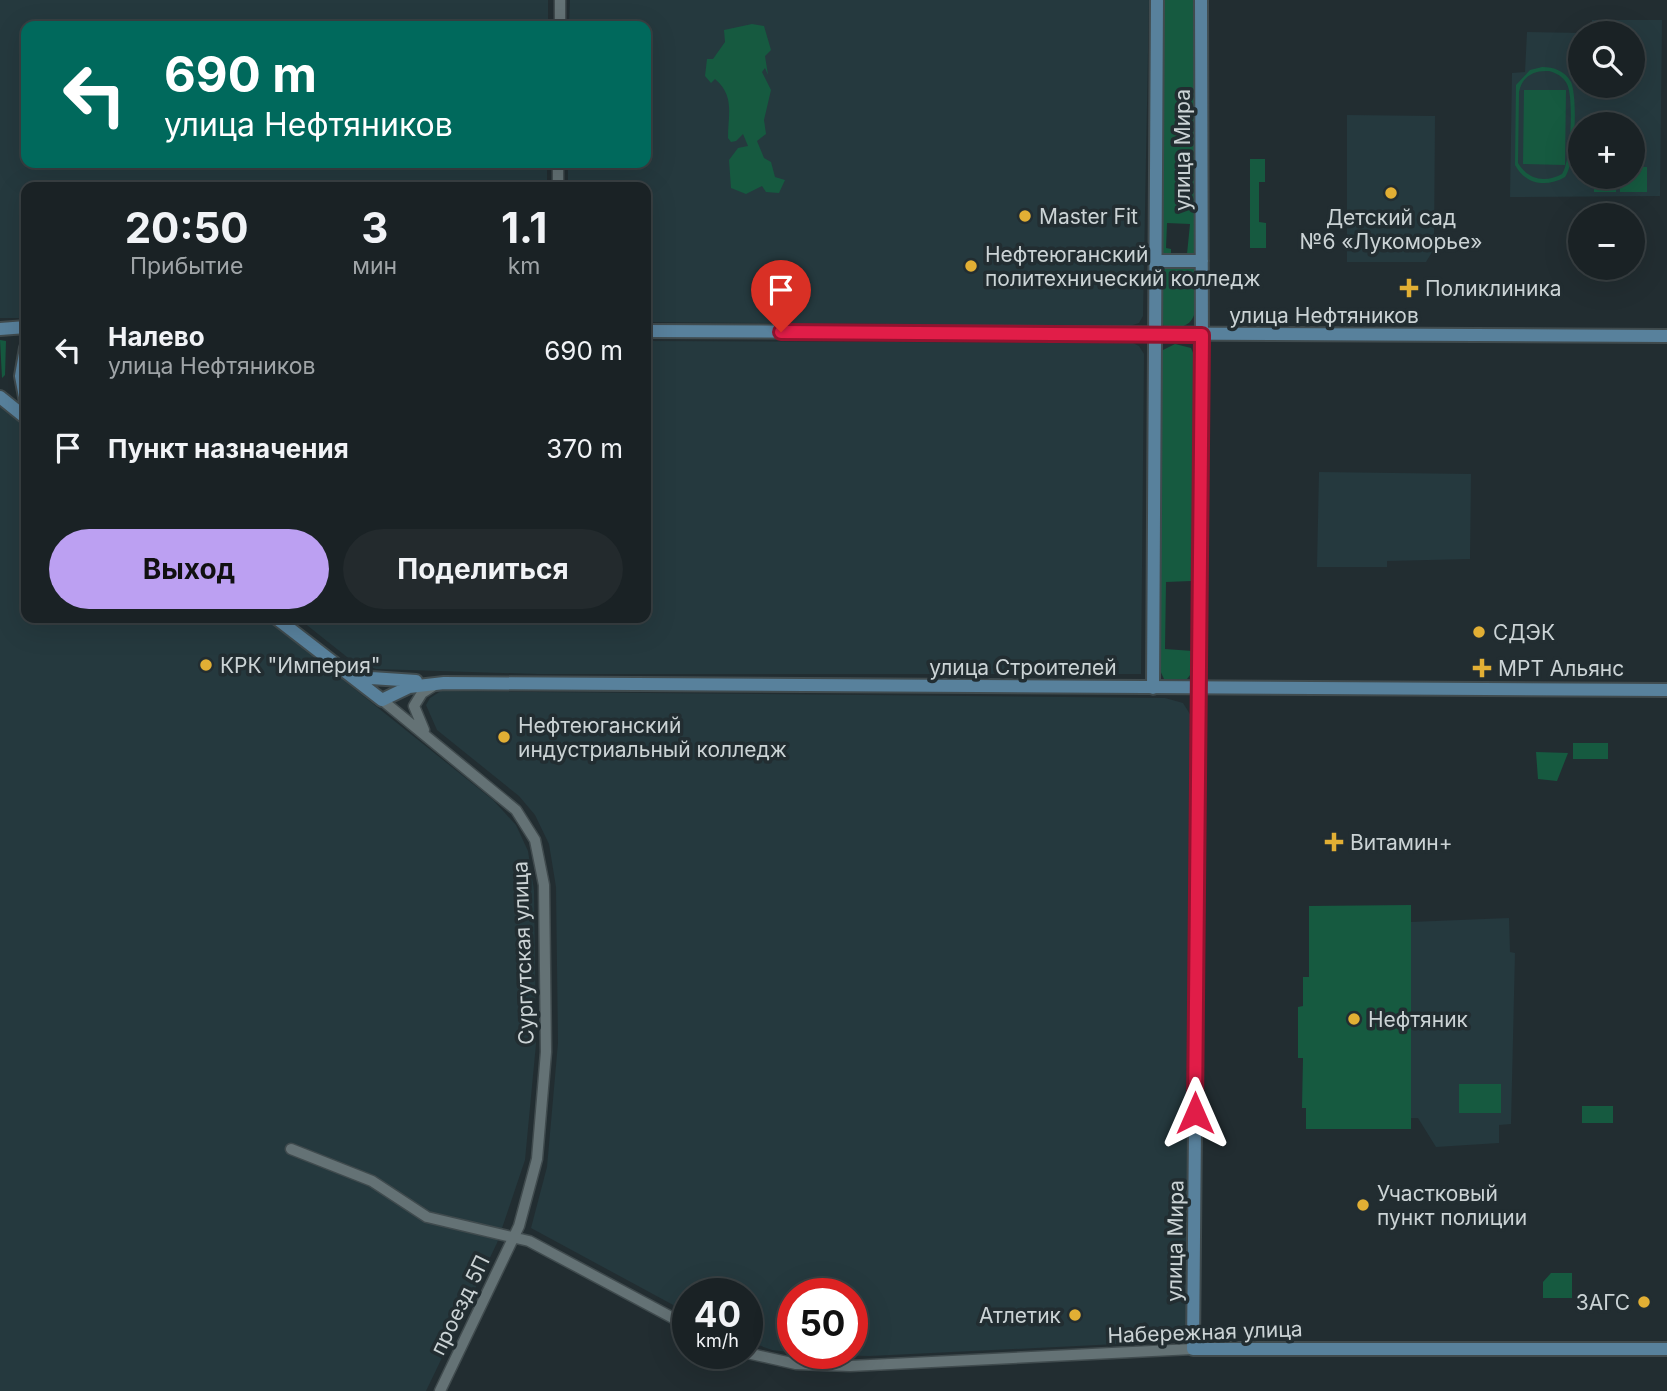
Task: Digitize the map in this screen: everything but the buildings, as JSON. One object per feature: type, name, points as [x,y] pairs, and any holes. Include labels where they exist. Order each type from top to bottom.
[{"type":"main road","name":"улица Мира","points":[[1153,688],[1157,0]]},
{"type":"main road","name":"улица Мира","points":[[1193,1349],[1200,688],[1201,0]]},
{"type":"main road","points":[[1155,261],[1202,261]]},
{"type":"main road","points":[[0,327],[21,327]]},
{"type":"main road","name":"улица Нефтяников","points":[[651,331],[1667,336]]},
{"type":"main road","points":[[0,397],[21,414]]},
{"type":"main road","name":"Сургутская улица","points":[[282,623],[382,700]]},
{"type":"main road","points":[[339,667],[371,678],[444,683]]},
{"type":"main road","name":"улица Строителей","points":[[382,700],[409,687],[444,683],[1667,690]]},
{"type":"main road","name":"Набережная улица","points":[[1193,1349],[1667,1349]]},
{"type":"street","points":[[559,21],[560,0]]},
{"type":"street","points":[[431,739],[418,720],[414,706],[422,693],[444,683]]},
{"type":"street","name":"Сургутская улица","points":[[382,700],[516,810],[535,840],[542,865],[546,1024],[543,1107],[533,1178],[514,1236]]},
{"type":"street","points":[[290,1149],[356,1173],[427,1217],[514,1236],[672,1318]]},
{"type":"street","name":"проезд 5П","points":[[440,1391],[514,1236]]},
{"type":"street","name":"Набережная улица","points":[[763,1357],[783,1362],[850,1366],[1193,1349]]},
{"type":"shaded area","points":[[0,0],[548,0],[548,21],[21,21],[21,168],[547,168],[547,182],[21,182],[21,318],[0,318]]},
{"type":"shaded area","points":[[570,0],[1149,0],[1143,316],[1139,323],[1130,326],[651,322],[651,182],[568,182],[568,168],[651,168],[651,21],[569,21]]},
{"type":"shaded area","points":[[1592,20],[1662,20],[1660,196],[1510,197],[1512,73],[1525,72],[1527,32],[1568,33],[1568,98],[1645,98],[1645,21]]},
{"type":"shaded area","name":"Детский сад №6 «Лукоморье»","points":[[1347,115],[1435,116],[1434,249],[1426,262],[1347,262]]},
{"type":"shaded area","points":[[651,341],[1133,343],[1139,346],[1144,354],[1141,674],[538,674],[376,669],[352,661],[304,623],[651,623]]},
{"type":"shaded area","points":[[0,407],[21,424],[21,623],[272,623],[493,800],[516,825],[528,851],[534,890],[536,1044],[525,1160],[497,1243],[426,1391],[0,1391]]},
{"type":"shaded area","points":[[1319,472],[1471,474],[1470,559],[1387,561],[1387,567],[1317,567]]},
{"type":"shaded area","points":[[441,691],[1165,698],[1183,703],[1193,719],[1186,1330],[1175,1339],[1138,1343],[868,1356],[868,1278],[777,1278],[777,1351],[772,1350],[763,1347],[763,1278],[672,1278],[672,1304],[531,1228],[547,1167],[558,1043],[556,887],[549,844],[535,815],[519,796],[437,730],[426,705],[430,698]]},
{"type":"shaded area","points":[[1509,918],[1510,952],[1515,953],[1511,1124],[1499,1125],[1499,1143],[1436,1147],[1418,1118],[1411,1118],[1411,922]]},
{"type":"green space","points":[[1161,0],[1195,0],[1195,256],[1187,254],[1190,224],[1167,223],[1166,248],[1171,249],[1171,256],[1160,255]]},
{"type":"green space","points":[[752,24],[764,26],[771,50],[765,56],[768,75],[765,68],[762,72],[771,90],[764,120],[766,134],[757,141],[764,158],[771,162],[775,177],[785,180],[779,193],[766,192],[762,186],[746,194],[731,188],[729,160],[738,148],[748,146],[743,134],[736,141],[731,142],[728,138],[728,99],[715,79],[711,83],[705,76],[707,59],[713,59],[725,42],[724,30]]},
{"type":"green space","points":[[1542,67],[1559,70],[1568,77],[1568,88],[1559,75],[1549,71],[1538,72],[1523,82],[1519,92],[1518,163],[1527,173],[1543,179],[1562,174],[1568,157],[1565,177],[1551,182],[1537,182],[1524,176],[1515,165],[1516,85],[1530,70]]},
{"type":"green space","points":[[1524,90],[1566,90],[1565,165],[1523,164]]},
{"type":"green space","points":[[1570,98],[1574,98],[1574,112],[1571,112]]},
{"type":"green space","points":[[1250,159],[1265,159],[1265,182],[1259,182],[1259,222],[1266,223],[1266,248],[1250,248]]},
{"type":"green space","points":[[1647,167],[1647,192],[1620,192],[1620,189],[1645,189]]},
{"type":"green space","points":[[1594,189],[1616,189],[1616,192],[1594,192]]},
{"type":"green space","points":[[1159,267],[1196,267],[1197,304],[1195,313],[1186,325],[1170,327],[1161,324]]},
{"type":"green space","points":[[0,340],[6,341],[5,375],[2,378]]},
{"type":"green space","points":[[1175,344],[1191,348],[1196,360],[1195,578],[1191,581],[1166,582],[1165,649],[1193,651],[1194,670],[1187,679],[1164,679],[1158,666],[1161,351]]},
{"type":"green space","points":[[1573,743],[1608,743],[1608,759],[1573,759]]},
{"type":"green space","points":[[1536,752],[1568,753],[1557,781],[1538,779]]},
{"type":"green space","name":"Нефтяник","points":[[1411,905],[1411,1129],[1306,1129],[1306,1108],[1302,1108],[1303,1058],[1298,1058],[1298,1007],[1303,1006],[1303,977],[1309,977],[1309,906]]},
{"type":"green space","points":[[1459,1084],[1501,1084],[1501,1113],[1459,1113]]},
{"type":"green space","points":[[1582,1106],[1613,1106],[1613,1123],[1582,1123]]},
{"type":"green space","points":[[1551,1273],[1572,1273],[1572,1298],[1543,1298],[1543,1282]]},
{"type":"place","name":"Детский сад №6 «Лукоморье»","points":[[1391,193]]},
{"type":"place","name":"Master Fit","points":[[1025,216]]},
{"type":"place","name":"Нефтеюганский политехнический колледж","points":[[971,266]]},
{"type":"place","name":"Поликлиника","points":[[1409,288]]},
{"type":"place","name":"СДЭК","points":[[1479,632]]},
{"type":"place","name":"КРК \"Империя\"","points":[[206,665]]},
{"type":"place","name":"МРТ Альянс","points":[[1482,668]]},
{"type":"place","name":"Нефтеюганский индустриальный колледж","points":[[504,737]]},
{"type":"place","name":"Витамин+","points":[[1334,842]]},
{"type":"place","name":"Нефтяник","points":[[1354,1019]]},
{"type":"place","name":"Участковый пункт полиции","points":[[1363,1205]]},
{"type":"place","name":"ЗАГС","points":[[1644,1302]]},
{"type":"place","name":"Атлетик","points":[[1075,1315]]},
{"type":"route","points":[[781,332],[1202,335],[1195,1113]]}]
